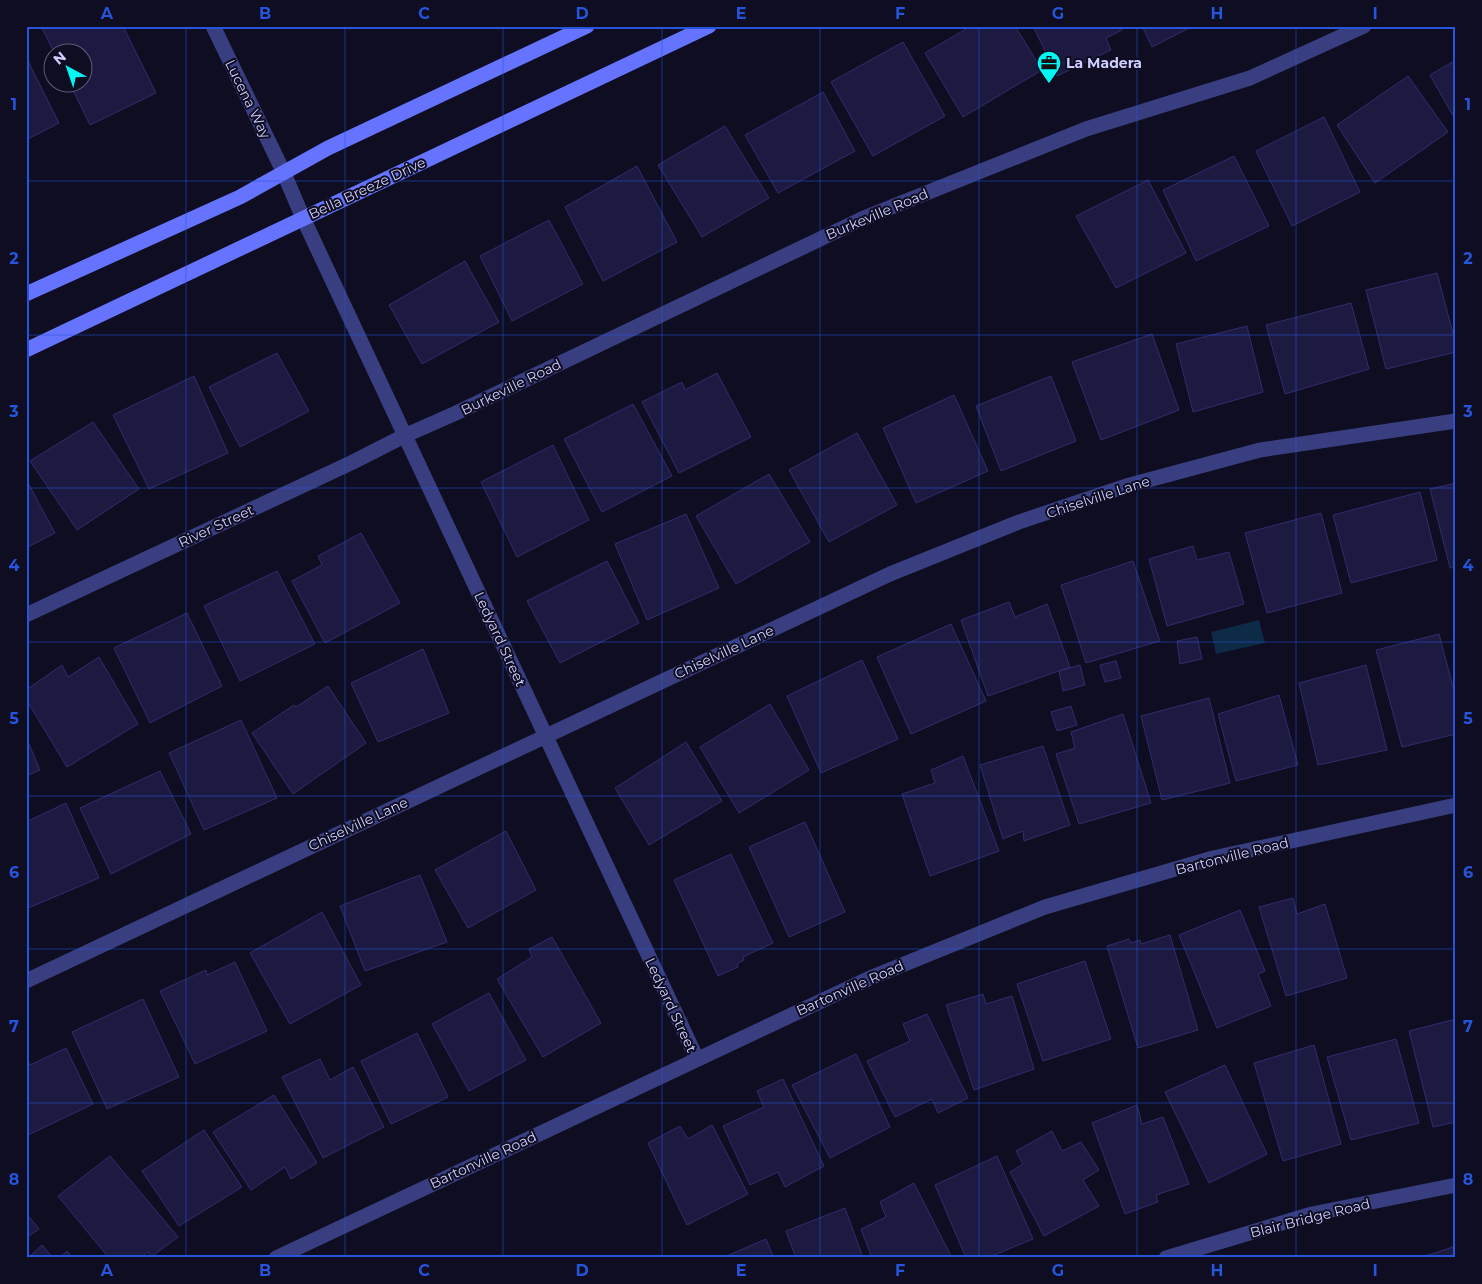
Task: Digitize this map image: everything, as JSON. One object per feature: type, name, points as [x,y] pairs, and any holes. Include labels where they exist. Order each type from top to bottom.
[{"type":"street","name":"Lucena Way","points":[[213,26],[283,171],[302,218]]},
{"type":"street","points":[[26,294],[240,197],[283,171],[328,148],[587,26]]},
{"type":"street","name":"Bella Breeze Drive","points":[[26,350],[249,246],[302,218],[709,26]]},
{"type":"street","name":"Burkeville Road","points":[[404,436],[864,218],[1086,128],[1250,78],[1364,26]]},
{"type":"street","name":"Ledyard Street","points":[[302,218],[697,1059]]},
{"type":"street","name":"Chiselville Lane","points":[[26,981],[890,574],[1019,522],[1126,486],[1260,450],[1456,421]]},
{"type":"street","name":"River Street","points":[[26,615],[353,462],[404,436]]},
{"type":"street","name":"Bartonville Road","points":[[276,1258],[870,978],[1045,907],[1213,858],[1456,805]]},
{"type":"street","name":"Blair Bridge Road","points":[[1166,1258],[1312,1214],[1456,1185]]},
{"type":"water","points":[[1259,620],[1265,643],[1216,654],[1211,632]]},
{"type":"building","points":[[41,26],[123,26],[156,93],[90,125],[74,92],[92,92],[92,42],[49,42]]},
{"type":"building","points":[[971,26],[1015,26],[1042,70],[963,117],[925,53]]},
{"type":"building","points":[[1033,26],[1120,26],[1122,30],[1106,38],[1111,50],[1057,76]]},
{"type":"building","points":[[1142,26],[1193,26],[1152,47]]},
{"type":"building","points":[[903,42],[945,116],[873,156],[831,82]]},
{"type":"building","points":[[26,57],[59,123],[26,140]]},
{"type":"building","points":[[1456,60],[1456,121],[1430,75]]},
{"type":"building","points":[[1408,76],[1448,132],[1375,183],[1337,125]]},
{"type":"building","points":[[823,92],[855,151],[778,193],[745,135]]},
{"type":"building","points":[[1324,117],[1360,192],[1292,226],[1256,151]]},
{"type":"building","points":[[725,126],[769,198],[702,237],[658,165]]},
{"type":"building","points":[[1234,156],[1269,226],[1196,261],[1163,190]]},
{"type":"building","points":[[637,166],[677,242],[603,281],[565,207]]},
{"type":"building","points":[[1148,180],[1186,253],[1116,288],[1076,216]]},
{"type":"building","points":[[549,220],[583,284],[512,321],[480,256]]},
{"type":"building","points":[[465,261],[499,322],[422,364],[389,305]]},
{"type":"building","points":[[1437,273],[1456,345],[1456,352],[1386,369],[1366,290]]},
{"type":"building","points":[[1351,303],[1369,369],[1285,394],[1266,325]]},
{"type":"building","points":[[1247,326],[1263,392],[1193,412],[1176,344]]},
{"type":"building","points":[[1152,334],[1179,410],[1101,440],[1072,362]]},
{"type":"building","points":[[277,353],[309,411],[240,447],[209,387]]},
{"type":"building","points":[[717,373],[751,437],[679,473],[642,402],[682,382],[685,390]]},
{"type":"building","points":[[194,376],[228,453],[149,489],[113,415]]},
{"type":"building","points":[[1051,376],[1076,441],[1001,471],[976,406]]},
{"type":"building","points":[[954,395],[988,471],[916,503],[883,428]]},
{"type":"building","points":[[633,404],[672,476],[602,512],[564,439]]},
{"type":"building","points":[[93,422],[139,489],[77,530],[30,461]]},
{"type":"building","points":[[857,433],[897,505],[829,542],[789,470]]},
{"type":"building","points":[[553,445],[589,520],[517,557],[481,482]]},
{"type":"building","points":[[769,474],[810,542],[736,584],[696,516]]},
{"type":"building","points":[[26,479],[55,533],[26,548]]},
{"type":"building","points":[[1456,483],[1456,567],[1450,568],[1430,489]]},
{"type":"building","points":[[1420,492],[1437,560],[1351,583],[1333,515]]},
{"type":"building","points":[[1321,513],[1342,593],[1267,613],[1245,533]]},
{"type":"building","points":[[686,514],[719,588],[647,620],[615,544]]},
{"type":"building","points":[[361,533],[400,603],[325,643],[292,581],[322,565],[318,556]]},
{"type":"building","points":[[1193,546],[1197,560],[1229,552],[1244,604],[1167,626],[1149,559]]},
{"type":"building","points":[[607,561],[639,623],[560,663],[527,601]]},
{"type":"building","points":[[1133,561],[1160,641],[1086,663],[1061,585]]},
{"type":"building","points":[[277,571],[315,644],[240,681],[204,606]]},
{"type":"building","points":[[1009,602],[1015,617],[1047,604],[1070,667],[988,696],[961,620]]},
{"type":"building","points":[[187,613],[222,686],[150,723],[114,648]]},
{"type":"building","points":[[951,624],[986,701],[911,734],[877,657]]},
{"type":"building","points":[[1439,634],[1456,698],[1456,734],[1402,747],[1376,650]]},
{"type":"building","points":[[1197,637],[1202,659],[1180,664],[1177,641]]},
{"type":"building","points":[[423,649],[449,713],[378,742],[351,683]]},
{"type":"building","points":[[99,657],[138,724],[67,767],[26,699],[26,690],[62,665],[68,677]]},
{"type":"building","points":[[862,660],[898,739],[821,773],[787,696]]},
{"type":"building","points":[[1116,661],[1121,678],[1105,682],[1100,665]]},
{"type":"building","points":[[1080,665],[1085,685],[1063,691],[1059,671]]},
{"type":"building","points":[[1366,665],[1387,750],[1318,765],[1299,683]]},
{"type":"building","points":[[328,686],[366,743],[293,794],[252,733],[294,705],[296,707]]},
{"type":"building","points":[[1279,695],[1298,765],[1236,781],[1218,714]]},
{"type":"building","points":[[1209,698],[1230,783],[1162,800],[1141,716]]},
{"type":"building","points":[[770,704],[809,770],[739,813],[700,747]]},
{"type":"building","points":[[1071,706],[1077,725],[1057,731],[1051,712]]},
{"type":"building","points":[[1123,714],[1151,803],[1079,824],[1056,754],[1075,748],[1071,732]]},
{"type":"building","points":[[241,720],[277,798],[204,830],[169,753]]},
{"type":"building","points":[[26,737],[40,770],[26,776]]},
{"type":"building","points":[[686,742],[722,801],[649,845],[615,788]]},
{"type":"building","points":[[1043,746],[1070,825],[1024,841],[1023,831],[1003,839],[980,765]]},
{"type":"building","points":[[963,756],[999,851],[930,876],[902,794],[935,783],[931,770]]},
{"type":"building","points":[[160,771],[191,834],[111,874],[80,808]]},
{"type":"building","points":[[66,803],[99,878],[26,909],[26,822]]},
{"type":"building","points":[[805,822],[845,912],[789,937],[749,847]]},
{"type":"building","points":[[506,831],[536,890],[468,928],[435,870]]},
{"type":"building","points":[[731,854],[773,943],[743,957],[744,960],[737,964],[738,967],[718,976],[674,880]]},
{"type":"building","points":[[420,875],[447,942],[365,971],[340,906]]},
{"type":"building","points":[[1293,898],[1297,914],[1325,904],[1347,978],[1286,996],[1259,907]]},
{"type":"building","points":[[1240,910],[1265,971],[1258,974],[1271,1006],[1217,1028],[1179,935]]},
{"type":"building","points":[[322,912],[361,985],[290,1024],[250,953]]},
{"type":"building","points":[[1170,935],[1198,1030],[1138,1048],[1107,946],[1129,939],[1131,943],[1140,940],[1141,944]]},
{"type":"building","points":[[552,937],[601,1023],[543,1057],[497,979],[532,957],[529,949]]},
{"type":"building","points":[[1085,961],[1111,1039],[1043,1061],[1017,984]]},
{"type":"building","points":[[235,962],[267,1031],[195,1064],[160,991],[206,970],[207,975]]},
{"type":"building","points":[[489,993],[526,1060],[469,1091],[432,1024]]},
{"type":"building","points":[[983,994],[986,1004],[1012,996],[1034,1069],[974,1090],[946,1005]]},
{"type":"building","points":[[143,999],[179,1077],[107,1109],[72,1032]]},
{"type":"building","points":[[927,1014],[968,1098],[938,1113],[932,1099],[895,1117],[867,1061],[910,1041],[903,1024]]},
{"type":"building","points":[[1456,1019],[1456,1122],[1433,1127],[1409,1031]]},
{"type":"building","points":[[417,1033],[448,1097],[391,1124],[361,1061]]},
{"type":"building","points":[[1396,1039],[1419,1123],[1351,1140],[1327,1057]]},
{"type":"building","points":[[1314,1045],[1341,1144],[1283,1161],[1254,1063]]},
{"type":"building","points":[[66,1048],[93,1104],[26,1136],[26,1057],[30,1065]]},
{"type":"building","points":[[856,1054],[890,1127],[830,1158],[792,1085]]},
{"type":"building","points":[[320,1059],[330,1080],[353,1067],[384,1127],[323,1158],[282,1077]]},
{"type":"building","points":[[1225,1065],[1267,1154],[1209,1183],[1165,1092]]},
{"type":"building","points":[[783,1079],[824,1166],[785,1187],[778,1172],[750,1185],[723,1126],[764,1107],[757,1091]]},
{"type":"building","points":[[274,1095],[317,1163],[291,1179],[285,1167],[251,1190],[213,1132]]},
{"type":"building","points":[[1137,1105],[1142,1124],[1163,1117],[1189,1184],[1156,1195],[1158,1202],[1125,1214],[1092,1123]]},
{"type":"building","points":[[712,1125],[748,1194],[687,1225],[648,1143],[680,1126],[688,1139]]},
{"type":"building","points":[[204,1130],[242,1187],[179,1226],[142,1171]]},
{"type":"building","points":[[1052,1131],[1062,1151],[1081,1142],[1099,1170],[1083,1180],[1099,1206],[1044,1236],[1010,1172],[1023,1164],[1016,1151]]},
{"type":"building","points":[[110,1156],[178,1237],[151,1257],[148,1252],[140,1258],[109,1258],[58,1196]]},
{"type":"building","points":[[997,1156],[1033,1239],[987,1258],[966,1258],[935,1185]]},
{"type":"building","points":[[914,1183],[952,1258],[872,1258],[861,1229],[886,1217],[880,1202]]},
{"type":"building","points":[[845,1208],[863,1258],[796,1258],[786,1231]]},
{"type":"building","points":[[26,1213],[39,1229],[26,1238]]},
{"type":"building","points":[[766,1239],[774,1258],[722,1258]]},
{"type":"building","points":[[42,1245],[53,1258],[28,1258]]},
{"type":"building","points":[[1456,1246],[1456,1258],[1419,1258]]},
{"type":"building","points":[[67,1251],[73,1258],[59,1258]]},
{"type":"place","name":"La Madera","points":[[1049,84]]}]
